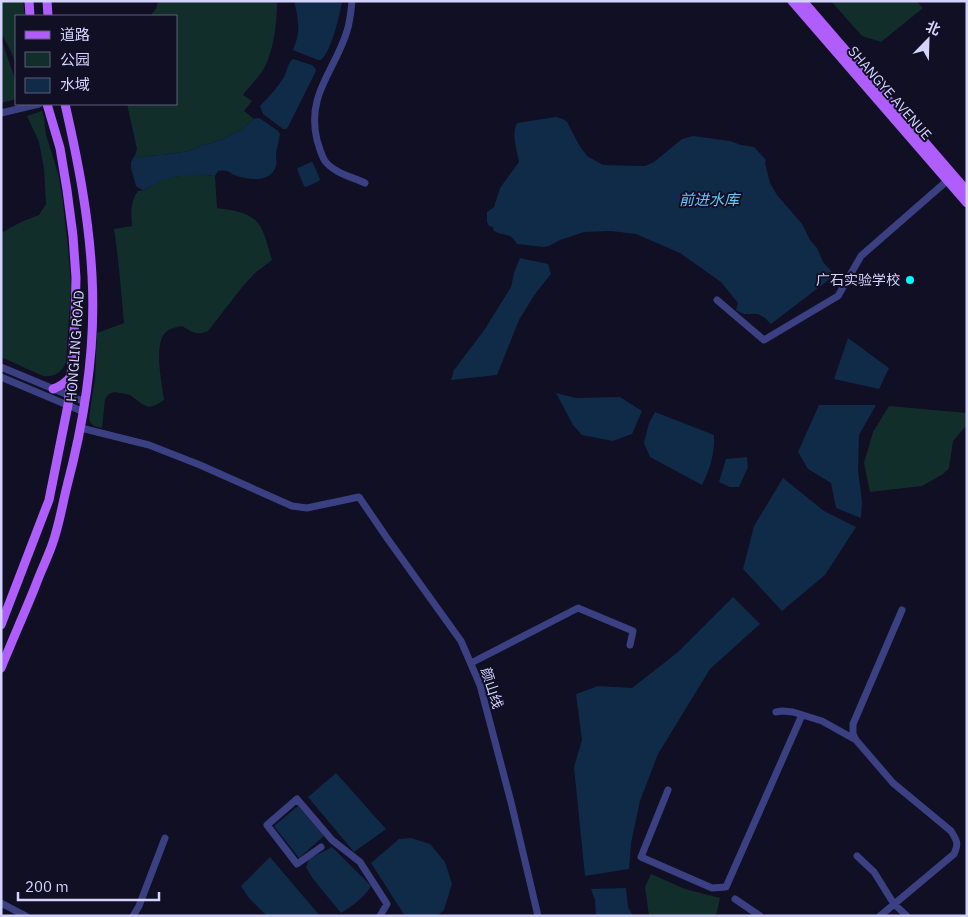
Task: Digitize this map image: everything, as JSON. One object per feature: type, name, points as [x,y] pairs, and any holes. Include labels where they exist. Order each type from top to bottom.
[{"type":"main road","points":[[29,1],[30,15]]},
{"type":"main road","points":[[47,1],[48,15]]},
{"type":"main road","name":"SHANGYE AVENUE","points":[[792,1],[967,202]]},
{"type":"main road","name":"SHANGYE AVENUE","points":[[804,1],[967,191]]},
{"type":"main road","name":"HONGLING ROAD","points":[[1,625],[49,500],[69,401],[76,278],[73,236],[60,148],[47,105]]},
{"type":"main road","name":"HONGLING ROAD","points":[[1,668],[53,544],[81,428],[90,364],[93,319],[89,234],[75,147],[64,105]]},
{"type":"main road","points":[[53,389],[61,386],[71,376]]},
{"type":"street","points":[[352,1],[347,32],[319,92],[315,125],[319,146],[326,161],[339,172],[365,183]]},
{"type":"street","points":[[1,114],[35,105]]},
{"type":"street","points":[[717,300],[764,340],[838,296],[861,256],[948,180]]},
{"type":"street","points":[[1,367],[53,389],[69,401]]},
{"type":"street","points":[[1,377],[85,407]]},
{"type":"street","name":"颜山线","points":[[81,428],[150,445],[292,506],[307,508],[360,497],[461,641],[471,663],[485,702],[538,916]]},
{"type":"street","points":[[471,663],[578,608],[633,631],[630,645]]},
{"type":"street","points":[[856,740],[853,724],[902,610]]},
{"type":"street","points":[[776,712],[793,712],[822,721],[856,740],[893,783],[951,831],[957,840],[957,848],[954,854],[880,916]]},
{"type":"street","points":[[668,790],[641,857],[712,888],[726,887],[802,715]]},
{"type":"street","points":[[321,848],[297,864],[267,825],[297,799],[332,840],[360,862],[386,904],[380,916]]},
{"type":"street","points":[[133,916],[139,906],[165,838]]},
{"type":"street","points":[[857,856],[874,872],[894,904],[907,916]]},
{"type":"street","points":[[735,899],[760,916]]},
{"type":"street","points":[[1,903],[26,916]]},
{"type":"green space","points":[[1,1],[23,1],[25,15],[15,15],[15,63],[1,32]]},
{"type":"green space","points":[[158,1],[277,1],[270,55],[261,73],[243,95],[252,101],[244,111],[254,119],[241,130],[224,139],[189,151],[139,158],[135,155],[137,149],[127,105],[178,105],[178,15],[151,15],[156,9]]},
{"type":"green space","points":[[831,1],[916,1],[923,8],[881,42],[862,36]]},
{"type":"green space","points":[[1,38],[15,79],[15,99],[1,103]]},
{"type":"green space","points":[[42,111],[46,135],[58,173],[62,195],[71,286],[66,362],[60,372],[47,376],[43,376],[1,357],[1,233],[39,215],[46,204],[44,169],[39,142],[27,116]]},
{"type":"green space","points":[[196,174],[215,176],[217,208],[241,212],[256,221],[264,233],[272,260],[255,273],[243,286],[208,331],[191,332],[182,326],[172,328],[164,334],[159,348],[159,357],[164,400],[149,407],[130,395],[114,392],[105,399],[102,428],[95,426],[90,422],[89,418],[95,378],[97,333],[124,323],[114,229],[132,226],[132,203],[138,191],[145,190],[166,179]]},
{"type":"green space","points":[[889,406],[967,413],[967,425],[953,441],[949,468],[943,474],[922,486],[870,492],[864,463],[873,432]]},
{"type":"green space","points":[[651,874],[685,889],[720,898],[716,916],[649,916],[645,887]]},
{"type":"water","points":[[294,1],[342,1],[332,42],[321,60],[293,50],[297,40],[298,29]]},
{"type":"water","points":[[293,59],[312,65],[316,71],[288,127],[283,129],[263,114],[260,106],[284,77]]},
{"type":"water","name":"前进水库","points":[[556,117],[567,122],[587,156],[603,165],[645,166],[654,162],[682,139],[693,136],[730,141],[754,147],[766,160],[770,183],[777,195],[802,224],[810,240],[817,248],[823,262],[832,272],[831,278],[771,324],[758,314],[744,314],[736,310],[738,303],[721,282],[680,253],[636,234],[611,231],[584,232],[544,247],[517,244],[509,236],[494,231],[493,227],[489,226],[487,222],[487,212],[494,207],[500,188],[519,162],[514,137],[517,123]]},
{"type":"water","points":[[258,118],[280,134],[276,166],[270,175],[265,178],[248,179],[227,171],[218,171],[215,176],[187,175],[170,178],[145,190],[136,186],[131,168],[131,162],[135,155],[139,158],[189,151],[224,139]]},
{"type":"water","points":[[311,162],[320,179],[306,187],[297,169]]},
{"type":"water","points":[[520,258],[548,264],[551,274],[535,294],[519,320],[497,375],[451,380],[454,370],[485,329],[511,287]]},
{"type":"water","points":[[848,338],[889,368],[879,389],[834,379]]},
{"type":"water","points":[[556,393],[576,398],[620,397],[642,411],[632,434],[613,441],[582,435],[573,425]]},
{"type":"water","points":[[819,405],[876,405],[859,435],[858,470],[862,502],[861,518],[836,508],[831,483],[808,469],[798,452]]},
{"type":"water","points":[[655,412],[714,435],[711,461],[702,485],[650,457],[644,443],[649,423]]},
{"type":"water","points":[[747,457],[748,467],[739,487],[730,487],[719,482],[726,459]]},
{"type":"water","points":[[783,478],[824,511],[856,527],[825,575],[782,611],[743,569],[754,526]]},
{"type":"water","points":[[733,597],[760,624],[710,669],[658,754],[640,801],[631,843],[629,869],[585,876],[574,767],[582,740],[576,694],[598,686],[632,688],[678,652]]},
{"type":"water","points":[[336,773],[386,829],[354,852],[308,797]]},
{"type":"water","points":[[298,806],[324,836],[299,858],[274,826]]},
{"type":"water","points":[[411,838],[430,844],[445,862],[452,884],[444,910],[437,916],[405,916],[371,863],[399,839]]},
{"type":"water","points":[[332,847],[371,886],[362,898],[341,913],[313,879],[306,867],[309,859]]},
{"type":"water","points":[[270,857],[320,916],[267,916],[249,898],[241,886]]},
{"type":"water","points":[[626,888],[628,907],[633,916],[596,916],[595,900],[591,889]]},
{"type":"place","name":"广石实验学校","points":[[910,280]]}]
